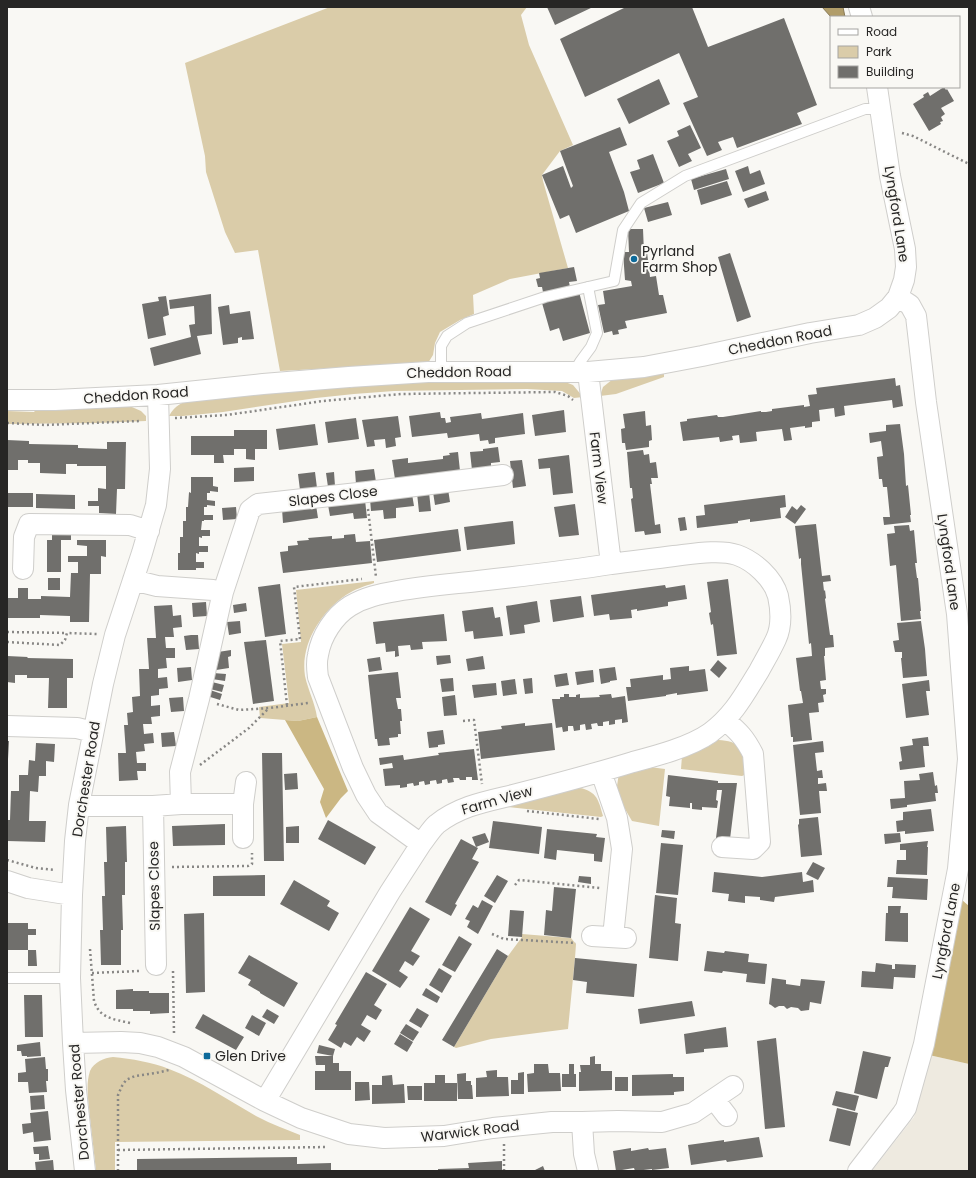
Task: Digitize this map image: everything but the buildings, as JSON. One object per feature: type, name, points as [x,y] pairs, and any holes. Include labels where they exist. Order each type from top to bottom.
[{"type":"street","name":"Lyngford Lane","points":[[858,1171],[906,1108],[920,1059],[958,869],[968,758],[957,614],[926,402],[916,316],[910,306],[898,297],[904,280],[906,267],[905,249],[890,176],[877,88]]},
{"type":"street","name":"Cheddon Road","points":[[7,400],[55,400],[158,395],[349,377],[441,372],[581,372],[644,367],[810,333],[859,325],[875,318],[890,308],[898,297]]},
{"type":"street","name":"Farm View","points":[[581,372],[592,409],[612,564]]},
{"type":"street","name":"Dorchester Road","points":[[85,1171],[76,1090],[70,978],[75,841],[79,805],[92,732],[115,634],[149,531],[156,505],[160,469],[158,395]]},
{"type":"street","name":"Slapes Close","points":[[181,804],[180,772],[199,699],[223,592],[250,510],[258,504],[503,475]]},
{"type":"street","points":[[23,569],[24,537],[29,524],[130,525],[149,531]]},
{"type":"street","name":"Farm View","points":[[703,553],[725,553],[736,555],[746,560],[755,566],[770,581],[776,590],[779,603],[779,631],[767,656],[739,704],[725,720],[709,733],[689,744],[601,772],[465,807],[436,825],[421,844],[378,812],[366,795],[352,768],[318,676],[318,654],[330,626],[338,616],[350,606],[363,599],[373,587],[411,589],[511,578],[612,564],[703,553]]},
{"type":"street","points":[[133,580],[157,586],[223,592]]},
{"type":"street","points":[[722,847],[753,849],[765,845],[753,754],[748,743],[740,733],[725,720]]},
{"type":"street","points":[[7,726],[77,728],[92,732]]},
{"type":"street","points":[[592,936],[620,938],[618,889],[622,849],[617,818],[601,772]]},
{"type":"street","points":[[243,838],[243,804],[246,782]]},
{"type":"street","points":[[79,805],[153,806],[181,804],[243,804]]},
{"type":"street","name":"Slapes Close","points":[[153,806],[154,969]]},
{"type":"street","points":[[265,1101],[390,892],[421,844]]},
{"type":"street","points":[[7,881],[28,888],[72,895]]},
{"type":"street","name":"Warwick Road","points":[[73,1043],[121,1042],[140,1043],[158,1047],[184,1057],[265,1101],[301,1118],[349,1134],[384,1138],[444,1136],[503,1127],[552,1122],[662,1122],[693,1113],[733,1086]]},
{"type":"street","points":[[714,1099],[727,1116]]},
{"type":"street","points":[[582,1122],[584,1154],[588,1171]]},
{"type":"lane","points":[[441,372],[441,346],[447,336],[467,323],[544,297],[614,281],[623,230],[641,203],[678,180],[685,176],[865,110],[881,109]]},
{"type":"lane","points":[[581,372],[580,362],[591,347],[597,333],[588,287]]},
{"type":"lane","points":[[7,978],[70,978]]},
{"type":"path","points":[[884,129],[913,136],[969,164]]},
{"type":"path","points":[[7,423],[46,425],[159,420],[227,415],[322,401],[401,394],[555,392],[568,396],[578,403],[584,410],[592,409]]},
{"type":"path","points":[[300,639],[294,587],[373,587],[367,492]]},
{"type":"path","points":[[7,632],[115,634]]},
{"type":"path","points":[[7,642],[60,645],[65,640],[67,633]]},
{"type":"path","points":[[286,705],[280,641],[325,637]]},
{"type":"path","points":[[199,699],[239,710],[270,708],[313,702],[325,697]]},
{"type":"path","points":[[180,772],[191,772],[249,728],[270,708]]},
{"type":"path","points":[[463,721],[474,720],[484,802]]},
{"type":"path","points":[[523,810],[605,820],[617,818]]},
{"type":"path","points":[[154,868],[248,866],[252,864],[252,848],[243,838]]},
{"type":"path","points":[[7,860],[36,868],[74,872]]},
{"type":"path","points":[[515,885],[519,880],[618,889]]},
{"type":"path","points":[[492,934],[504,939],[571,943],[586,943],[592,936]]},
{"type":"path","points":[[90,945],[94,1001],[96,1008],[108,1018],[132,1024]]},
{"type":"path","points":[[92,972],[154,969],[173,970],[174,1037],[167,1034]]},
{"type":"path","points":[[118,1171],[118,1095],[122,1086],[126,1080],[135,1076],[178,1068],[184,1057]]},
{"type":"path","points":[[503,1127],[504,1171]]},
{"type":"path","points":[[118,1150],[326,1147],[354,1134]]},
{"type":"shaded area","points":[[822,7],[843,7],[845,16],[830,16]]},
{"type":"shaded area","points":[[317,717],[348,791],[326,818],[320,802],[324,789],[285,720],[298,721]]},
{"type":"shaded area","points":[[962,900],[969,906],[969,1064],[929,1055]]},
{"type":"shaded area","points":[[929,1055],[969,1064],[969,1171],[872,1171],[914,1117]]},
{"type":"green space","points":[[330,7],[527,7],[521,15],[529,45],[573,145],[560,151],[542,175],[568,268],[510,279],[473,295],[474,314],[460,320],[440,332],[435,343],[433,355],[428,363],[280,371],[258,250],[235,253],[225,232],[206,172],[205,156],[185,63]]},
{"type":"green space","points":[[664,373],[664,377],[616,394],[600,396],[603,387],[613,379]]},
{"type":"green space","points":[[560,380],[573,385],[583,397],[574,398],[562,391],[527,389],[394,391],[316,398],[223,412],[169,416],[176,407],[193,398],[336,385],[351,388],[366,381]]},
{"type":"green space","points":[[125,404],[141,411],[146,416],[146,421],[7,424],[7,411],[34,412],[39,406]]},
{"type":"green space","points":[[374,581],[374,583],[349,593],[328,610],[314,630],[309,641],[304,664],[305,676],[317,717],[298,721],[260,718],[259,707],[289,703],[282,644],[301,642],[296,590]]},
{"type":"green space","points":[[718,740],[727,741],[738,745],[743,754],[749,773],[742,776],[681,769],[682,756],[709,746]]},
{"type":"green space","points":[[642,766],[665,769],[659,826],[632,821],[622,804],[617,786],[619,773]]},
{"type":"green space","points":[[576,787],[588,791],[595,796],[598,800],[603,816],[507,807]]},
{"type":"green space","points":[[522,934],[571,938],[576,944],[568,1029],[491,1039],[456,1048],[454,1047],[508,956],[522,937]]},
{"type":"green space","points":[[113,1057],[149,1063],[181,1074],[204,1085],[258,1117],[300,1135],[300,1140],[115,1142],[115,1171],[96,1171],[88,1083],[92,1068],[103,1059]]},
{"type":"place","name":"Pyrland Farm Shop","points":[[634,259]]},
{"type":"place","name":"Glen Drive","points":[[207,1056]]}]
